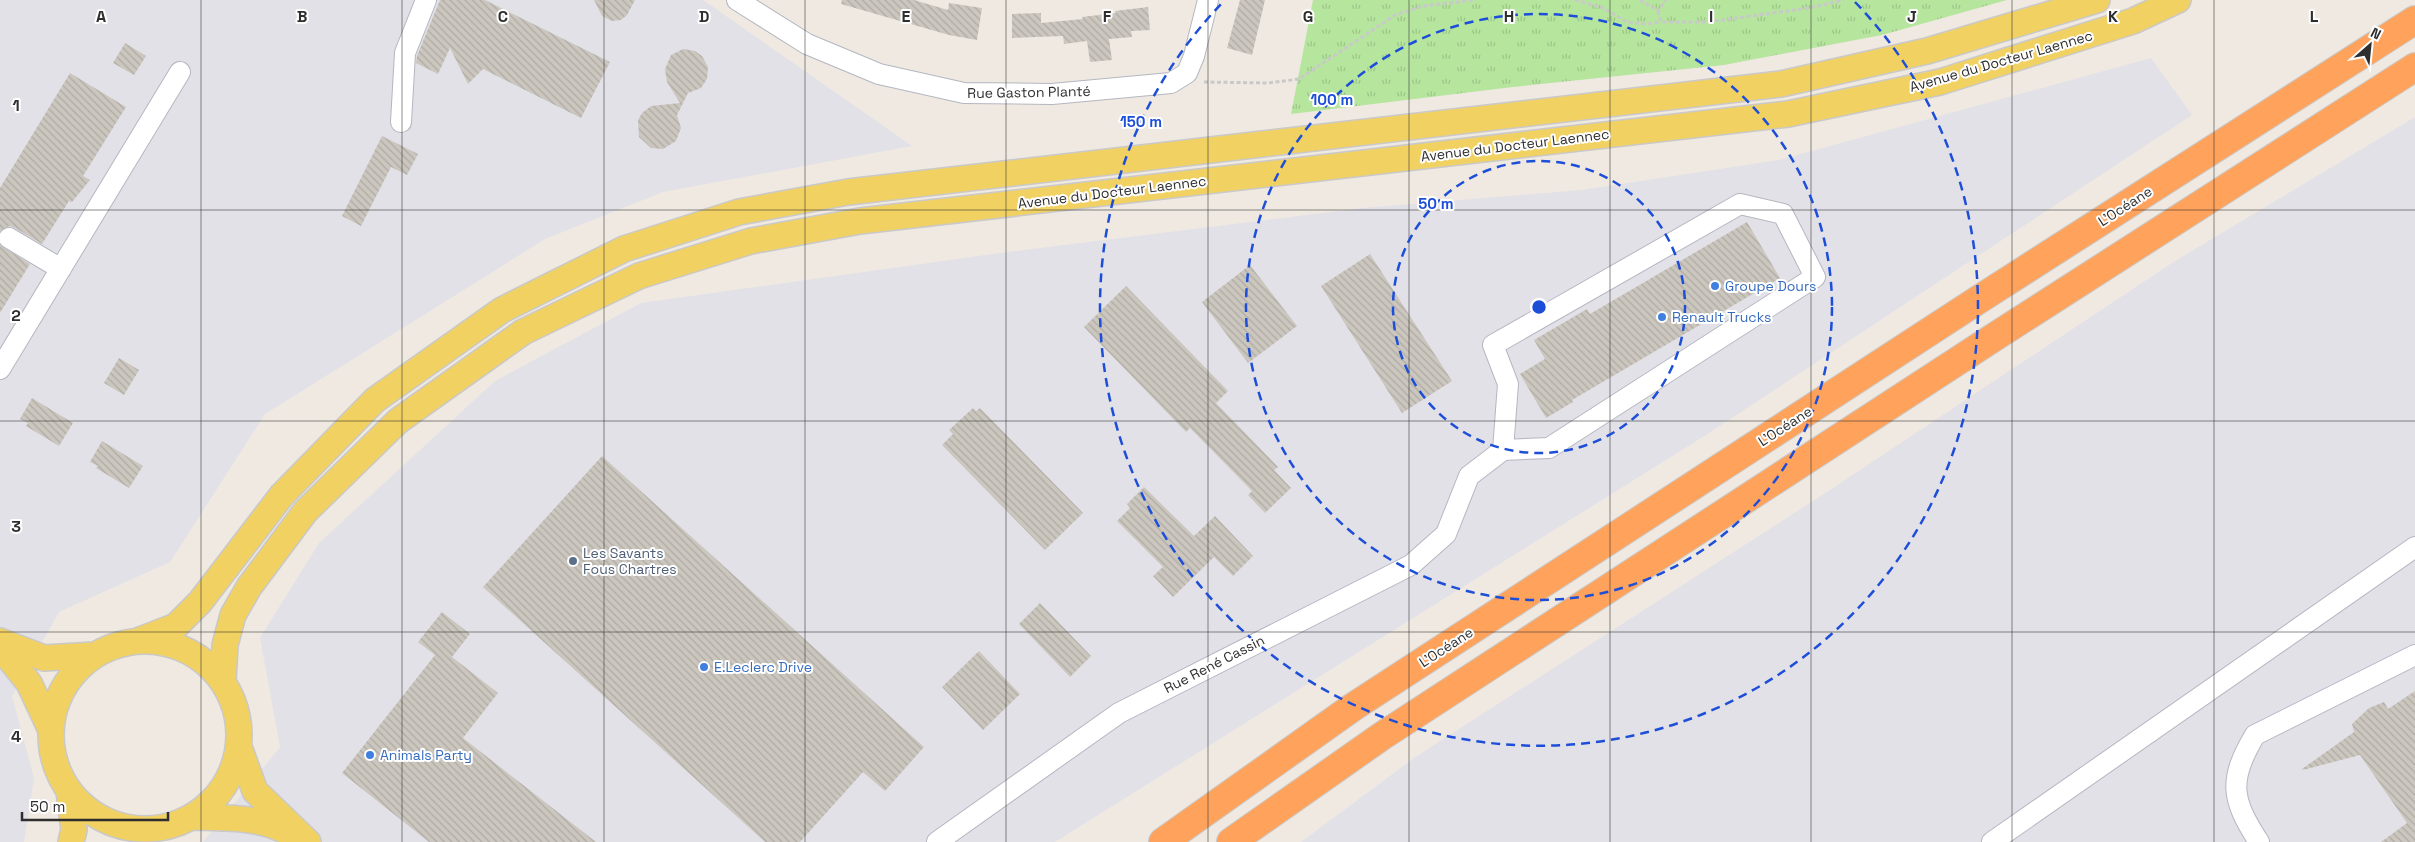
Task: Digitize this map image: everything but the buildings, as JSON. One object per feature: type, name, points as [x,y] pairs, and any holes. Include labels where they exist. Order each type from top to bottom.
[{"type":"highway","name":"L’Océane","points":[[1163,842],[1362,702],[1978,300],[2415,20]]},
{"type":"highway","points":[[1232,842],[1382,736],[1991,339],[2415,68]]},
{"type":"main road","points":[[302,842],[278,826],[238,818],[191,818],[164,827],[129,835],[88,810],[69,791],[58,772],[52,750],[50,728],[55,706],[63,686],[77,669],[94,655],[116,644],[140,640],[176,626],[200,602],[282,495],[375,400],[502,310],[624,249],[739,212],[848,192],[1781,84],[1927,51],[2097,0]]},
{"type":"main road","name":"Avenue du Docteur Laennec","points":[[223,680],[225,644],[233,615],[249,587],[305,512],[398,421],[523,332],[639,276],[751,241],[860,221],[1788,114],[1940,82],[2133,21],[2178,0]]},
{"type":"main road","points":[[140,640],[172,644],[200,658],[223,680],[234,701],[238,716],[239,747],[231,775],[214,799],[191,818]]},
{"type":"main road","points":[[0,641],[44,658],[94,655]]},
{"type":"main road","points":[[0,647],[29,682],[50,728]]},
{"type":"main road","points":[[239,747],[255,791],[308,842]]},
{"type":"main road","points":[[69,791],[74,830],[71,842]]},
{"type":"street","points":[[401,122],[405,53],[426,0]]},
{"type":"street","name":"Rue Gaston Planté","points":[[737,0],[807,44],[879,74],[964,93],[1052,94],[1148,87],[1171,83],[1188,73]]},
{"type":"street","points":[[1188,73],[1208,0]]},
{"type":"street","points":[[0,368],[7,342],[61,269],[180,72]]},
{"type":"street","points":[[1740,204],[1783,214],[1815,277],[1549,448],[1503,450],[1508,384],[1492,345],[1740,204]]},
{"type":"street","points":[[9,238],[61,269]]},
{"type":"street","name":"Rue René Cassin","points":[[938,842],[1119,712],[1411,565],[1446,534],[1469,476],[1503,450]]},
{"type":"street","points":[[1992,842],[2415,547]]},
{"type":"street","points":[[2258,842],[2242,816],[2236,790],[2240,760],[2255,735],[2415,655]]},
{"type":"path","points":[[1188,73],[1197,82],[1268,83],[1299,79],[1395,15],[1423,6],[1475,0]]},
{"type":"path","points":[[1575,0],[1603,8],[1627,22],[1646,24],[1661,22],[1708,22],[1808,8],[1844,0]]},
{"type":"path","points":[[1640,0],[1658,11],[1661,22]]},
{"type":"path","points":[[1658,11],[1666,0]]},
{"type":"shaded area","points":[[0,0],[703,0],[912,146],[663,192],[545,239],[265,414],[170,562],[59,612],[12,696],[34,778],[24,842],[0,842]]},
{"type":"shaded area","points":[[2151,58],[2192,115],[1706,435],[1055,842],[203,842],[280,747],[260,638],[319,543],[495,381],[641,303],[1000,253],[1363,208],[1581,190],[1779,160]]},
{"type":"shaded area","points":[[2415,117],[2415,842],[1301,842],[1414,758],[1827,492],[2175,261]]},
{"type":"green space","points":[[1313,0],[2007,0],[1882,35],[1724,65],[1513,87],[1291,114]]},
{"type":"place","name":"Groupe Dours","points":[[1715,286]]},
{"type":"place","name":"Renault Trucks","points":[[1662,317]]},
{"type":"place","name":"Les Savants Fous Chartres","points":[[573,561]]},
{"type":"place","name":"E.Leclerc Drive","points":[[704,667]]},
{"type":"place","name":"Animals Party","points":[[370,755]]}]
